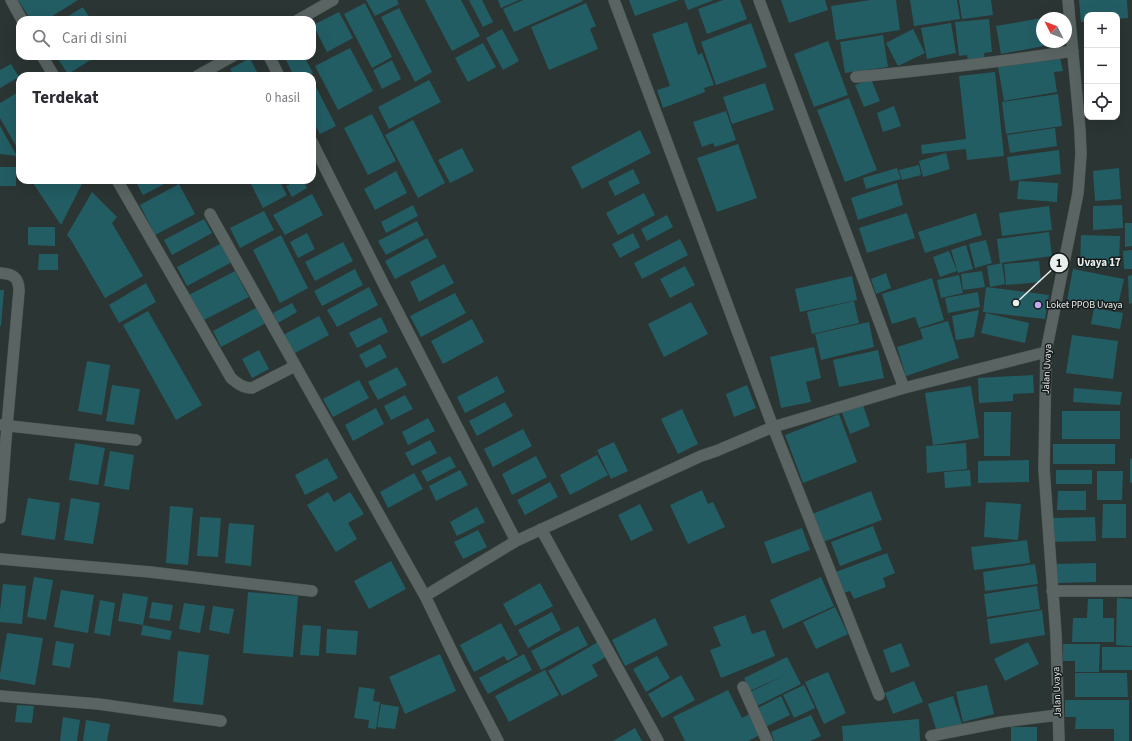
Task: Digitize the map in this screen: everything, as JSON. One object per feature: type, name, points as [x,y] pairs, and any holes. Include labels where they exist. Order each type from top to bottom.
[{"type":"street","points":[[11,0],[20,16]]},
{"type":"street","points":[[305,16],[332,0]]},
{"type":"street","points":[[614,0],[773,427],[879,695]]},
{"type":"street","points":[[758,0],[904,388]]},
{"type":"street","name":"Jalan Uvaya","points":[[1059,741],[1056,635],[1044,469],[1046,352],[1078,193],[1081,154],[1068,0]]},
{"type":"street","points":[[856,77],[956,67],[1073,51]]},
{"type":"street","points":[[44,60],[52,72]]},
{"type":"street","points":[[205,72],[226,60]]},
{"type":"street","points":[[271,60],[277,72]]},
{"type":"street","points":[[316,150],[516,541]]},
{"type":"street","points":[[119,184],[231,378],[236,383],[246,388],[252,388],[295,366]]},
{"type":"street","points":[[210,214],[425,596],[498,741]]},
{"type":"street","points":[[0,273],[14,277],[17,279],[19,284],[3,425],[0,518]]},
{"type":"street","points":[[425,596],[516,541],[701,456],[773,427],[904,388],[1046,352]]},
{"type":"street","points":[[3,425],[136,440]]},
{"type":"street","points":[[541,529],[658,741]]},
{"type":"street","points":[[0,559],[150,572],[312,591]]},
{"type":"street","points":[[1052,590],[1132,591]]},
{"type":"street","points":[[743,687],[766,741]]},
{"type":"street","points":[[0,696],[98,704],[221,721]]},
{"type":"street","points":[[931,736],[1002,722],[1058,715]]},
{"type":"building","points":[[18,0],[78,0],[52,16],[28,16]]},
{"type":"building","points":[[366,0],[397,0],[399,4],[375,16]]},
{"type":"building","points":[[425,0],[461,0],[480,36],[452,51]]},
{"type":"building","points":[[469,0],[482,0],[493,22],[483,27]]},
{"type":"building","points":[[498,0],[519,0],[501,8]]},
{"type":"building","points":[[523,0],[583,1],[514,32],[503,9]]},
{"type":"building","points":[[629,0],[679,0],[635,16]]},
{"type":"building","points":[[684,0],[714,0],[688,10]]},
{"type":"building","points":[[723,0],[740,0],[747,19],[707,34],[698,9]]},
{"type":"building","points":[[781,0],[825,0],[828,10],[789,23]]},
{"type":"building","points":[[870,0],[896,0],[900,30],[836,40],[831,6]]},
{"type":"building","points":[[910,0],[957,0],[960,19],[914,26]]},
{"type":"building","points":[[959,0],[991,0],[993,15],[962,19]]},
{"type":"building","points":[[1079,0],[1127,0],[1128,18],[1120,19],[1120,12],[1084,12],[1084,22],[1081,22]]},
{"type":"building","points":[[365,3],[392,57],[372,68],[344,14]]},
{"type":"building","points":[[586,3],[596,26],[590,29],[598,49],[549,70],[531,27]]},
{"type":"building","points":[[83,7],[89,16],[68,16]]},
{"type":"building","points":[[399,8],[432,72],[415,82],[381,17]]},
{"type":"building","points":[[339,12],[353,38],[327,52],[316,31],[316,24]]},
{"type":"building","points":[[989,19],[992,52],[984,53],[985,60],[968,62],[967,55],[959,56],[955,22]]},
{"type":"building","points":[[1036,19],[1036,47],[1001,54],[996,26]]},
{"type":"building","points":[[687,22],[698,55],[702,53],[714,85],[704,88],[705,92],[663,108],[657,90],[670,86],[652,34]]},
{"type":"building","points":[[751,23],[767,67],[716,85],[701,42]]},
{"type":"building","points":[[951,23],[956,53],[927,59],[921,28]]},
{"type":"building","points":[[502,29],[519,61],[503,70],[486,38]]},
{"type":"building","points":[[913,29],[925,53],[898,66],[886,43]]},
{"type":"building","points":[[883,35],[888,67],[845,73],[840,42]]},
{"type":"building","points":[[828,41],[848,95],[814,107],[794,54]]},
{"type":"building","points":[[483,43],[496,67],[468,82],[455,58]]},
{"type":"building","points":[[350,48],[373,91],[338,110],[315,66]]},
{"type":"building","points":[[1060,57],[1063,71],[1054,72],[1057,92],[1004,101],[998,67]]},
{"type":"building","points":[[59,60],[91,60],[71,72],[67,72]]},
{"type":"building","points":[[246,60],[251,60],[257,72],[232,72],[230,69]]},
{"type":"building","points":[[286,60],[306,60],[312,72],[292,72]]},
{"type":"building","points":[[392,60],[401,79],[382,89],[373,70]]},
{"type":"building","points":[[11,64],[16,72],[16,79],[0,88],[0,70]]},
{"type":"building","points":[[995,72],[1004,156],[967,160],[966,149],[922,154],[921,145],[966,139],[959,76]]},
{"type":"building","points":[[871,79],[880,101],[864,107],[855,85]]},
{"type":"building","points":[[429,80],[441,102],[389,129],[378,107]]},
{"type":"building","points":[[765,83],[774,110],[732,124],[723,97]]},
{"type":"building","points":[[316,87],[336,126],[320,134],[316,126]]},
{"type":"building","points":[[16,93],[16,146],[0,118],[0,103]]},
{"type":"building","points":[[1058,94],[1062,126],[1006,134],[1002,102]]},
{"type":"building","points":[[849,98],[877,170],[845,182],[817,110]]},
{"type":"building","points":[[894,106],[901,126],[883,132],[877,113]]},
{"type":"building","points":[[726,111],[736,140],[715,147],[713,143],[702,147],[693,122]]},
{"type":"building","points":[[372,114],[396,161],[368,175],[344,128]]},
{"type":"building","points":[[413,120],[445,183],[418,198],[385,135]]},
{"type":"building","points":[[0,126],[16,156],[0,154]]},
{"type":"building","points":[[1055,128],[1057,146],[1010,153],[1007,135]]},
{"type":"building","points":[[640,130],[651,153],[582,189],[571,167]]},
{"type":"building","points":[[738,144],[757,198],[717,212],[697,158]]},
{"type":"building","points":[[462,148],[474,171],[450,183],[438,160]]},
{"type":"building","points":[[1059,150],[1061,174],[1010,181],[1007,157]]},
{"type":"building","points":[[946,153],[950,169],[923,177],[919,161]]},
{"type":"building","points":[[919,165],[921,175],[902,180],[899,170]]},
{"type":"building","points":[[0,167],[16,167],[16,186],[0,186]]},
{"type":"building","points":[[897,168],[901,179],[866,189],[863,178]]},
{"type":"building","points":[[1119,168],[1121,199],[1095,201],[1093,171]]},
{"type":"building","points":[[633,169],[640,183],[615,196],[608,182]]},
{"type":"building","points":[[396,171],[407,193],[375,210],[364,189]]},
{"type":"building","points":[[1019,181],[1058,183],[1057,202],[1017,199]]},
{"type":"building","points":[[897,183],[903,205],[858,220],[851,198]]},
{"type":"building","points":[[34,184],[82,184],[61,225]]},
{"type":"building","points":[[137,184],[164,184],[143,195]]},
{"type":"building","points":[[179,184],[195,214],[155,235],[140,205]]},
{"type":"building","points":[[251,184],[281,184],[287,195],[263,208]]},
{"type":"building","points":[[290,184],[305,184],[307,188],[292,197],[286,186]]},
{"type":"building","points":[[92,192],[117,217],[112,223],[143,276],[105,298],[67,235]]},
{"type":"building","points":[[644,193],[655,215],[618,235],[606,213]]},
{"type":"building","points":[[312,194],[323,215],[285,235],[273,215]]},
{"type":"building","points":[[413,205],[418,216],[386,233],[381,222]]},
{"type":"building","points":[[1122,205],[1123,228],[1093,230],[1093,206]]},
{"type":"building","points":[[1049,206],[1052,230],[1002,236],[999,213]]},
{"type":"building","points":[[264,211],[274,230],[240,248],[230,228]]},
{"type":"building","points":[[907,213],[915,238],[867,253],[859,228]]},
{"type":"building","points":[[976,213],[982,235],[925,253],[918,232]]},
{"type":"building","points":[[667,215],[673,227],[647,241],[641,229]]},
{"type":"building","points":[[204,219],[212,233],[172,255],[164,240]]},
{"type":"building","points":[[417,221],[424,235],[386,255],[378,241]]},
{"type":"building","points":[[1125,223],[1132,223],[1132,246],[1125,247]]},
{"type":"building","points":[[28,227],[55,227],[55,246],[28,245]]},
{"type":"building","points":[[1049,232],[1052,256],[1000,263],[997,239]]},
{"type":"building","points":[[307,233],[315,249],[298,258],[290,242]]},
{"type":"building","points":[[633,233],[640,247],[620,258],[612,244]]},
{"type":"building","points":[[281,235],[308,288],[280,303],[253,250]]},
{"type":"building","points":[[1081,235],[1120,236],[1119,268],[1080,267]]},
{"type":"building","points":[[427,238],[437,257],[395,279],[385,261]]},
{"type":"building","points":[[680,239],[688,255],[642,279],[634,263]]},
{"type":"building","points":[[986,240],[992,263],[975,268],[969,244]]},
{"type":"building","points":[[343,242],[353,261],[315,281],[305,262]]},
{"type":"building","points":[[222,243],[232,262],[187,286],[177,267]]},
{"type":"building","points":[[966,245],[973,269],[958,273],[951,250]]},
{"type":"building","points":[[1132,250],[1132,269],[1124,269],[1123,251]]},
{"type":"building","points":[[949,251],[957,271],[940,277],[933,257]]},
{"type":"building","points":[[39,254],[58,254],[58,270],[38,270]]},
{"type":"building","points":[[1039,261],[1041,282],[1006,285],[1004,264]]},
{"type":"building","points":[[1002,263],[1005,284],[990,287],[987,266]]},
{"type":"building","points":[[444,264],[454,283],[419,302],[410,282]]},
{"type":"building","points":[[685,266],[695,285],[670,298],[660,279]]},
{"type":"building","points":[[355,269],[363,285],[322,306],[314,291]]},
{"type":"building","points":[[1073,269],[1124,279],[1117,310],[1067,300]]},
{"type":"building","points":[[235,271],[249,297],[202,321],[189,295]]},
{"type":"building","points":[[982,271],[985,287],[963,290],[961,274]]},
{"type":"building","points":[[886,273],[891,288],[876,294],[871,279]]},
{"type":"building","points":[[959,275],[963,293],[941,298],[937,280]]},
{"type":"building","points":[[1132,275],[1132,303],[1129,304],[1128,276]]},
{"type":"building","points":[[852,276],[857,300],[800,312],[795,289]]},
{"type":"building","points":[[932,278],[944,320],[919,328],[915,317],[892,324],[882,294]]},
{"type":"building","points":[[146,283],[156,302],[119,323],[109,305]]},
{"type":"building","points":[[369,287],[378,305],[337,327],[327,310]]},
{"type":"building","points":[[986,287],[1049,295],[1045,319],[983,312]]},
{"type":"building","points":[[0,290],[4,290],[1,326],[0,326]]},
{"type":"building","points":[[978,292],[980,307],[948,313],[945,298]]},
{"type":"building","points":[[455,293],[466,313],[421,337],[410,316]]},
{"type":"building","points":[[854,301],[859,323],[812,334],[807,312]]},
{"type":"building","points":[[691,302],[708,334],[664,357],[648,324]]},
{"type":"building","points":[[292,303],[297,312],[278,323],[273,313]]},
{"type":"building","points":[[258,307],[266,323],[221,347],[213,331]]},
{"type":"building","points":[[1094,308],[1123,313],[1120,329],[1091,324]]},
{"type":"building","points":[[979,310],[974,337],[956,340],[952,316]]},
{"type":"building","points":[[148,311],[202,405],[176,420],[123,325]]},
{"type":"building","points":[[986,313],[1029,323],[1025,343],[981,333]]},
{"type":"building","points":[[319,316],[329,335],[293,354],[283,335]]},
{"type":"building","points":[[381,317],[388,332],[357,348],[349,333]]},
{"type":"building","points":[[472,319],[484,342],[443,364],[431,341]]},
{"type":"building","points":[[948,321],[959,358],[906,376],[897,347],[923,339],[920,329]]},
{"type":"building","points":[[869,322],[874,347],[821,360],[815,334]]},
{"type":"building","points":[[1072,335],[1118,341],[1113,379],[1066,373]]},
{"type":"building","points":[[380,344],[387,357],[366,368],[359,355]]},
{"type":"building","points":[[814,347],[821,378],[806,382],[811,402],[781,408],[770,357]]},
{"type":"building","points":[[259,350],[269,369],[252,378],[242,359]]},
{"type":"building","points":[[878,350],[884,378],[839,387],[833,360]]},
{"type":"building","points":[[87,361],[110,365],[102,415],[78,411]]},
{"type":"building","points":[[397,367],[407,385],[378,400],[368,382]]},
{"type":"building","points":[[1033,375],[1034,393],[1013,394],[1013,401],[979,403],[978,378]]},
{"type":"building","points":[[497,376],[505,392],[465,413],[457,397]]},
{"type":"building","points":[[359,380],[369,398],[333,417],[323,399]]},
{"type":"building","points":[[112,385],[140,389],[134,425],[106,421]]},
{"type":"building","points":[[747,385],[756,408],[734,417],[726,394]]},
{"type":"building","points":[[971,386],[979,438],[933,445],[925,393]]},
{"type":"building","points":[[1074,388],[1122,392],[1120,405],[1073,402]]},
{"type":"building","points":[[405,395],[413,409],[391,420],[384,406]]},
{"type":"building","points":[[505,402],[513,416],[477,436],[469,421]]},
{"type":"building","points":[[862,402],[870,426],[850,434],[841,410]]},
{"type":"building","points":[[376,408],[384,424],[353,441],[345,425]]},
{"type":"building","points":[[682,409],[698,444],[678,454],[661,419]]},
{"type":"building","points":[[1062,411],[1120,411],[1120,439],[1062,439]]},
{"type":"building","points":[[984,412],[1011,412],[1010,456],[984,456]]},
{"type":"building","points":[[839,414],[857,462],[803,483],[785,435]]},
{"type":"building","points":[[428,418],[435,431],[408,445],[402,432]]},
{"type":"building","points":[[523,429],[532,446],[493,467],[484,449]]},
{"type":"building","points":[[430,440],[437,453],[412,466],[405,453]]},
{"type":"building","points":[[614,442],[628,471],[611,479],[597,450]]},
{"type":"building","points":[[75,443],[105,448],[98,485],[69,480]]},
{"type":"building","points":[[966,443],[967,469],[927,473],[926,446]]},
{"type":"building","points":[[1053,444],[1115,444],[1115,464],[1053,464]]},
{"type":"building","points":[[110,451],[134,455],[129,490],[104,486]]},
{"type":"building","points":[[597,455],[608,475],[570,495],[560,475]]},
{"type":"building","points":[[450,456],[456,467],[427,482],[421,471]]},
{"type":"building","points":[[536,456],[547,477],[512,495],[502,474]]},
{"type":"building","points":[[327,458],[338,478],[305,495],[295,475]]},
{"type":"building","points":[[1130,459],[1132,459],[1132,483],[1130,483]]},
{"type":"building","points":[[1029,460],[1029,482],[978,483],[978,461]]},
{"type":"building","points":[[460,470],[468,485],[436,501],[429,486]]},
{"type":"building","points":[[970,470],[971,486],[945,488],[944,472]]},
{"type":"building","points":[[1056,470],[1092,470],[1092,484],[1056,484]]},
{"type":"building","points":[[1097,471],[1123,471],[1122,500],[1097,500]]},
{"type":"building","points":[[414,473],[423,489],[388,508],[380,492]]},
{"type":"building","points":[[550,482],[558,497],[525,515],[517,500]]},
{"type":"building","points":[[702,490],[708,504],[713,502],[725,527],[688,544],[670,505]]},
{"type":"building","points":[[871,491],[882,520],[823,542],[812,514]]},
{"type":"building","points":[[1058,491],[1086,491],[1086,510],[1057,510]]},
{"type":"building","points":[[328,492],[334,502],[350,492],[364,514],[348,523],[357,539],[336,552],[307,505]]},
{"type":"building","points":[[28,498],[60,503],[55,540],[21,535]]},
{"type":"building","points":[[71,498],[100,503],[93,544],[64,540]]},
{"type":"building","points":[[986,502],[1021,504],[1018,540],[984,537]]},
{"type":"building","points":[[640,504],[653,530],[631,541],[618,515]]},
{"type":"building","points":[[1103,504],[1126,504],[1126,538],[1102,538]]},
{"type":"building","points":[[170,506],[193,508],[188,565],[166,563]]},
{"type":"building","points":[[477,507],[485,522],[457,536],[450,522]]},
{"type":"building","points":[[200,517],[221,518],[218,557],[197,556]]},
{"type":"building","points":[[1095,517],[1096,541],[1052,542],[1052,518]]},
{"type":"building","points":[[229,523],[254,525],[251,566],[225,563]]},
{"type":"building","points":[[873,526],[882,550],[840,566],[831,542]]},
{"type":"building","points":[[802,528],[810,550],[772,564],[764,542]]},
{"type":"building","points":[[478,530],[487,547],[463,559],[454,542]]},
{"type":"building","points":[[1027,540],[1030,563],[974,570],[971,547]]},
{"type":"building","points":[[887,553],[895,573],[883,578],[886,587],[854,599],[850,591],[841,594],[833,573]]},
{"type":"building","points":[[391,561],[406,589],[369,609],[354,581]]},
{"type":"building","points":[[1096,563],[1096,582],[1057,583],[1056,564]]},
{"type":"building","points":[[1035,564],[1038,584],[985,591],[983,572]]},
{"type":"building","points":[[34,577],[53,580],[46,620],[27,617]]},
{"type":"building","points":[[821,577],[834,606],[783,629],[770,600]]},
{"type":"building","points":[[540,583],[553,606],[515,626],[503,604]]},
{"type":"building","points":[[3,584],[26,586],[22,624],[0,622]]},
{"type":"building","points":[[1037,586],[1040,609],[987,617],[984,594]]},
{"type":"building","points":[[61,590],[94,595],[88,633],[54,627]]},
{"type":"building","points":[[248,592],[298,596],[293,657],[243,653]]},
{"type":"building","points":[[123,593],[148,597],[143,625],[118,621]]},
{"type":"building","points":[[1117,598],[1132,599],[1132,646],[1116,645]]},
{"type":"building","points":[[1088,599],[1103,599],[1103,618],[1114,618],[1114,642],[1072,642],[1073,618],[1087,618]]},
{"type":"building","points":[[100,600],[115,603],[110,636],[94,633]]},
{"type":"building","points":[[152,602],[173,605],[170,621],[149,618]]},
{"type":"building","points":[[184,603],[205,606],[200,633],[179,629]]},
{"type":"building","points":[[213,606],[234,609],[229,634],[209,630]]},
{"type":"building","points":[[835,607],[848,634],[816,649],[803,622]]},
{"type":"building","points":[[1042,610],[1045,635],[990,644],[987,619]]},
{"type":"building","points":[[552,612],[561,630],[528,648],[518,630]]},
{"type":"building","points":[[745,615],[752,634],[765,630],[775,656],[721,678],[710,650],[721,646],[713,627]]},
{"type":"building","points":[[655,618],[668,645],[625,666],[612,640]]},
{"type":"building","points":[[501,623],[518,655],[507,661],[504,656],[474,672],[460,645]]},
{"type":"building","points":[[143,625],[172,631],[170,640],[141,635]]},
{"type":"building","points":[[303,625],[321,626],[319,656],[300,655]]},
{"type":"building","points":[[578,626],[588,645],[541,670],[531,651]]},
{"type":"building","points":[[327,629],[358,631],[356,655],[326,653]]},
{"type":"building","points":[[7,633],[43,638],[35,685],[0,679]]},
{"type":"building","points":[[56,641],[74,644],[70,668],[52,665]]},
{"type":"building","points":[[598,642],[606,657],[592,665],[598,676],[562,696],[548,671]]},
{"type":"building","points":[[1028,642],[1039,664],[1005,681],[994,659]]},
{"type":"building","points":[[901,643],[910,666],[891,673],[883,650]]},
{"type":"building","points":[[1063,644],[1100,644],[1099,672],[1075,672],[1075,661],[1063,661]]},
{"type":"building","points":[[1102,647],[1132,647],[1132,670],[1102,670]]},
{"type":"building","points":[[178,651],[209,655],[203,705],[173,702]]},
{"type":"building","points":[[440,654],[456,691],[405,714],[389,677]]},
{"type":"building","points":[[524,654],[532,670],[488,694],[479,678]]},
{"type":"building","points":[[657,656],[670,678],[646,692],[633,669]]},
{"type":"building","points":[[787,657],[801,684],[755,707],[748,693],[785,675],[750,691],[744,678]]},
{"type":"building","points":[[545,670],[559,695],[509,722],[495,696]]},
{"type":"building","points":[[828,672],[846,713],[824,724],[805,682]]},
{"type":"building","points":[[1075,673],[1127,673],[1128,697],[1075,697]]},
{"type":"building","points":[[681,675],[695,700],[662,718],[648,694]]},
{"type":"building","points":[[914,681],[923,702],[893,714],[885,693]]},
{"type":"building","points":[[804,685],[815,708],[794,718],[783,695]]},
{"type":"building","points":[[987,685],[994,714],[963,722],[956,692]]},
{"type":"building","points":[[359,687],[375,689],[373,701],[380,702],[376,729],[368,728],[369,720],[354,718]]},
{"type":"building","points":[[728,690],[742,718],[750,714],[760,735],[748,741],[685,741],[673,717]]},
{"type":"building","points":[[781,696],[790,715],[765,727],[756,709]]},
{"type":"building","points":[[953,696],[962,724],[937,732],[928,704]]},
{"type":"building","points":[[1065,700],[1129,700],[1129,741],[1114,741],[1114,729],[1075,729],[1076,717],[1065,717]]},
{"type":"building","points":[[381,704],[399,707],[395,729],[377,727]]},
{"type":"building","points":[[17,705],[34,706],[32,723],[15,722]]},
{"type":"building","points":[[811,715],[821,736],[810,741],[774,741],[771,732]]},
{"type":"building","points":[[63,717],[80,720],[77,741],[60,741]]},
{"type":"building","points":[[919,719],[920,741],[843,741],[842,726]]},
{"type":"building","points":[[86,720],[110,724],[107,741],[83,741]]},
{"type":"building","points":[[1011,727],[1037,727],[1037,741],[1011,741]]},
{"type":"building","points":[[635,728],[642,741],[613,741]]},
{"type":"place","name":"Uvaya 17","points":[[1016,303]]},
{"type":"place","name":"Loket PPOB Uvaya","points":[[1038,305]]}]
